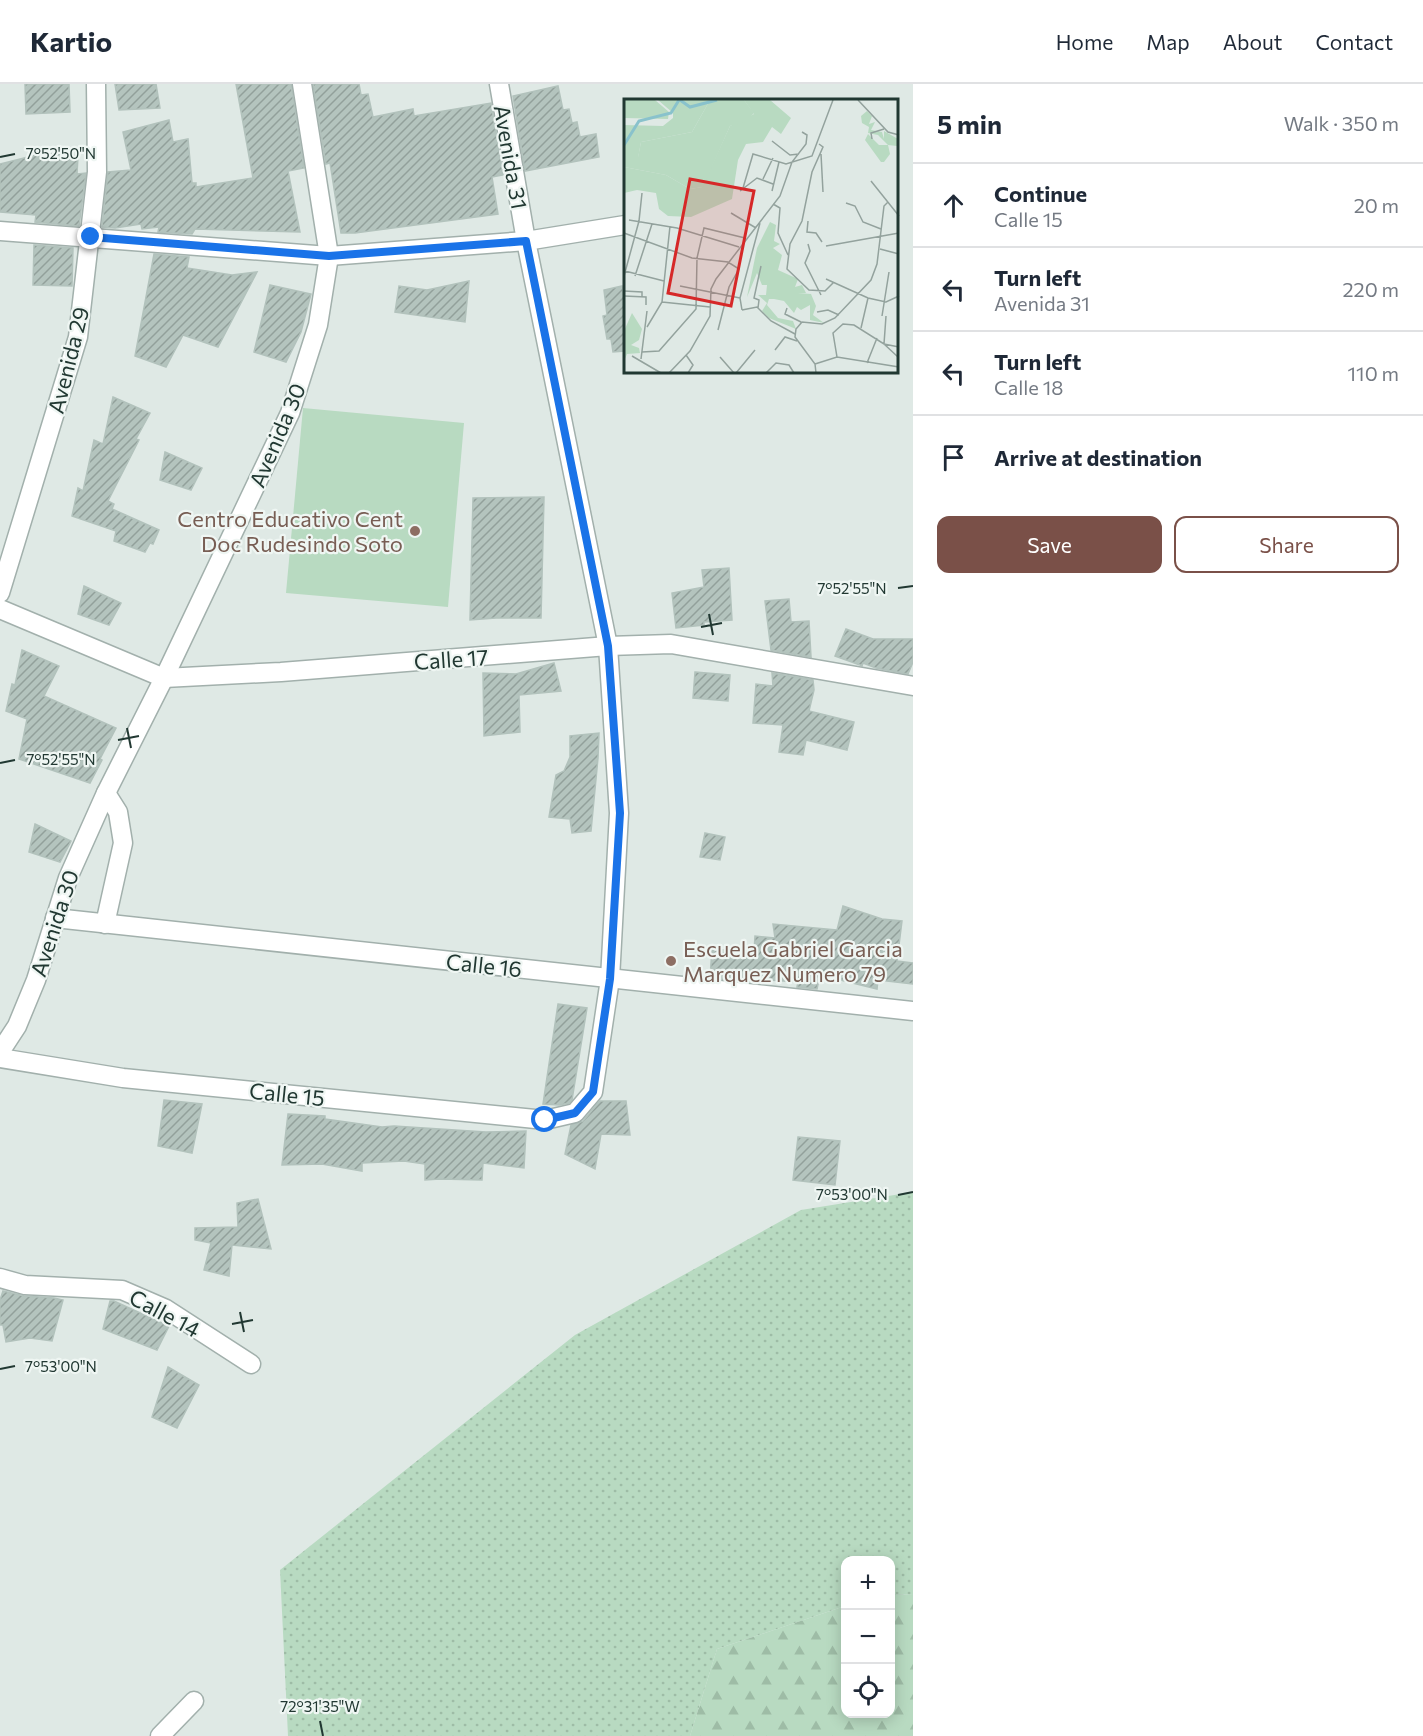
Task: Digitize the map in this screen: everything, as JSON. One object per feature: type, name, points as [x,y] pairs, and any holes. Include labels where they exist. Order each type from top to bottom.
[{"type":"street","name":"Avenida 29","points":[[0,592],[78,337],[98,172],[96,84]]},
{"type":"street","name":"Avenida 30","points":[[0,1052],[17,1026],[36,980],[68,878],[106,793],[164,678],[290,414],[318,325],[329,256],[302,84]]},
{"type":"street","name":"Avenida 31","points":[[499,84],[526,241],[608,646],[620,813],[610,979],[593,1092],[575,1113]]},
{"type":"street","points":[[0,231],[329,256],[526,241],[624,225]]},
{"type":"street","name":"Calle 17","points":[[0,609],[164,678],[281,672],[608,646],[671,644],[913,686]]},
{"type":"street","name":"Avenida 30","points":[[105,924],[123,843],[118,812],[106,793]]},
{"type":"street","name":"Calle 16","points":[[56,918],[913,1011]]},
{"type":"street","name":"Calle 15","points":[[0,1058],[123,1078],[545,1120],[575,1113]]},
{"type":"street","name":"Calle 14","points":[[0,1278],[25,1285],[122,1290],[166,1309],[251,1364]]},
{"type":"street","points":[[160,1736],[194,1701]]},
{"type":"green space","points":[[303,408],[464,423],[448,607],[286,593]]},
{"type":"green space","points":[[913,1192],[913,1595],[895,1594],[895,1556],[841,1556],[841,1607],[717,1649],[690,1736],[288,1736],[280,1570],[575,1335],[801,1210]]},
{"type":"green space","points":[[895,1594],[913,1595],[913,1736],[690,1736],[717,1649],[841,1607],[841,1718],[895,1718]]},
{"type":"building","points":[[25,84],[69,84],[70,112],[26,114]]},
{"type":"building","points":[[115,84],[156,84],[160,108],[119,110]]},
{"type":"building","points":[[236,84],[291,84],[304,168],[288,171],[300,232],[195,229],[192,234],[158,232],[159,227],[142,229],[141,224],[115,228],[102,227],[108,172],[131,170],[123,132],[169,120],[173,142],[188,139],[192,183],[196,183],[196,187],[253,178]]},
{"type":"building","points":[[313,84],[359,84],[361,95],[368,94],[373,117],[413,109],[414,116],[491,103],[503,175],[492,177],[498,214],[341,233],[330,163],[326,164]]},
{"type":"building","points":[[558,86],[563,110],[569,109],[572,123],[577,122],[580,137],[596,134],[599,157],[525,171],[513,96]]},
{"type":"building","points":[[44,153],[78,156],[77,174],[86,173],[79,226],[35,222],[36,215],[0,212],[0,164]]},
{"type":"building","points":[[34,245],[73,248],[72,286],[33,285]]},
{"type":"building","points":[[154,254],[189,257],[187,268],[232,275],[257,272],[218,347],[183,335],[166,367],[135,356]]},
{"type":"building","points":[[469,281],[465,322],[395,312],[399,286],[427,290]]},
{"type":"building","points":[[270,285],[311,294],[301,332],[286,362],[254,352]]},
{"type":"building","points":[[622,286],[624,351],[613,352],[611,339],[607,339],[603,316],[607,315],[604,290]]},
{"type":"building","points":[[113,397],[150,413],[108,501],[114,504],[112,509],[159,530],[153,544],[150,543],[145,552],[114,541],[116,531],[72,516],[78,488],[83,491],[94,440],[103,444]]},
{"type":"building","points":[[165,452],[202,468],[191,490],[160,480]]},
{"type":"building","points":[[544,497],[541,618],[470,620],[473,498]]},
{"type":"building","points":[[729,568],[732,620],[704,622],[704,625],[676,628],[672,593],[704,587],[702,570]]},
{"type":"building","points":[[84,586],[121,603],[109,625],[78,614]]},
{"type":"building","points":[[789,599],[791,622],[809,621],[811,657],[771,650],[765,601]]},
{"type":"building","points":[[846,629],[873,639],[913,639],[913,662],[908,674],[863,663],[862,666],[835,656]]},
{"type":"building","points":[[22,650],[59,666],[44,696],[116,728],[90,783],[19,759],[27,719],[6,711],[12,684],[15,685]]},
{"type":"building","points":[[554,663],[561,691],[519,695],[520,732],[484,736],[483,673],[516,674]]},
{"type":"building","points":[[695,672],[730,675],[728,701],[693,698]]},
{"type":"building","points":[[772,673],[813,680],[814,690],[809,711],[854,722],[847,750],[806,740],[803,755],[779,752],[783,725],[753,723],[756,684],[773,686]]},
{"type":"building","points":[[599,733],[591,831],[572,833],[570,819],[549,817],[556,775],[564,771],[570,757],[570,736]]},
{"type":"building","points":[[35,824],[71,841],[60,862],[29,852]]},
{"type":"building","points":[[705,833],[725,837],[720,860],[700,857]]},
{"type":"building","points":[[843,906],[882,919],[902,921],[897,961],[913,963],[913,984],[878,980],[877,989],[820,975],[817,989],[797,987],[798,982],[753,979],[752,982],[710,978],[712,949],[754,952],[755,936],[775,938],[773,924],[837,930]]},
{"type":"building","points":[[558,1004],[587,1008],[572,1100],[559,1105],[543,1104]]},
{"type":"building","points":[[164,1100],[202,1104],[192,1153],[158,1146]]},
{"type":"building","points":[[600,1101],[626,1101],[630,1135],[601,1134],[595,1169],[565,1154],[571,1125],[583,1121]]},
{"type":"building","points":[[288,1114],[325,1116],[325,1119],[382,1127],[486,1132],[526,1131],[524,1168],[483,1163],[482,1180],[425,1180],[425,1164],[404,1161],[362,1163],[362,1171],[322,1164],[282,1165]]},
{"type":"building","points":[[798,1137],[840,1141],[835,1185],[793,1180]]},
{"type":"building","points":[[258,1199],[271,1249],[232,1245],[229,1276],[204,1270],[211,1243],[195,1240],[195,1228],[238,1227],[237,1203]]},
{"type":"building","points":[[3,1291],[24,1296],[63,1300],[52,1341],[30,1338],[6,1342],[3,1325],[0,1325],[0,1300]]},
{"type":"building","points":[[110,1301],[169,1326],[157,1350],[103,1329]]},
{"type":"building","points":[[168,1367],[199,1385],[177,1428],[152,1417]]},
{"type":"place","name":"Centro Educativo Cent Doc Rudesindo Soto","points":[[415,531]]},
{"type":"place","name":"Escuela Gabriel Garcia Marquez Numero 79","points":[[671,961]]},
{"type":"route","points":[[91,237],[329,256],[526,241],[608,646],[620,813],[610,979],[593,1092],[575,1113],[545,1120]]}]
